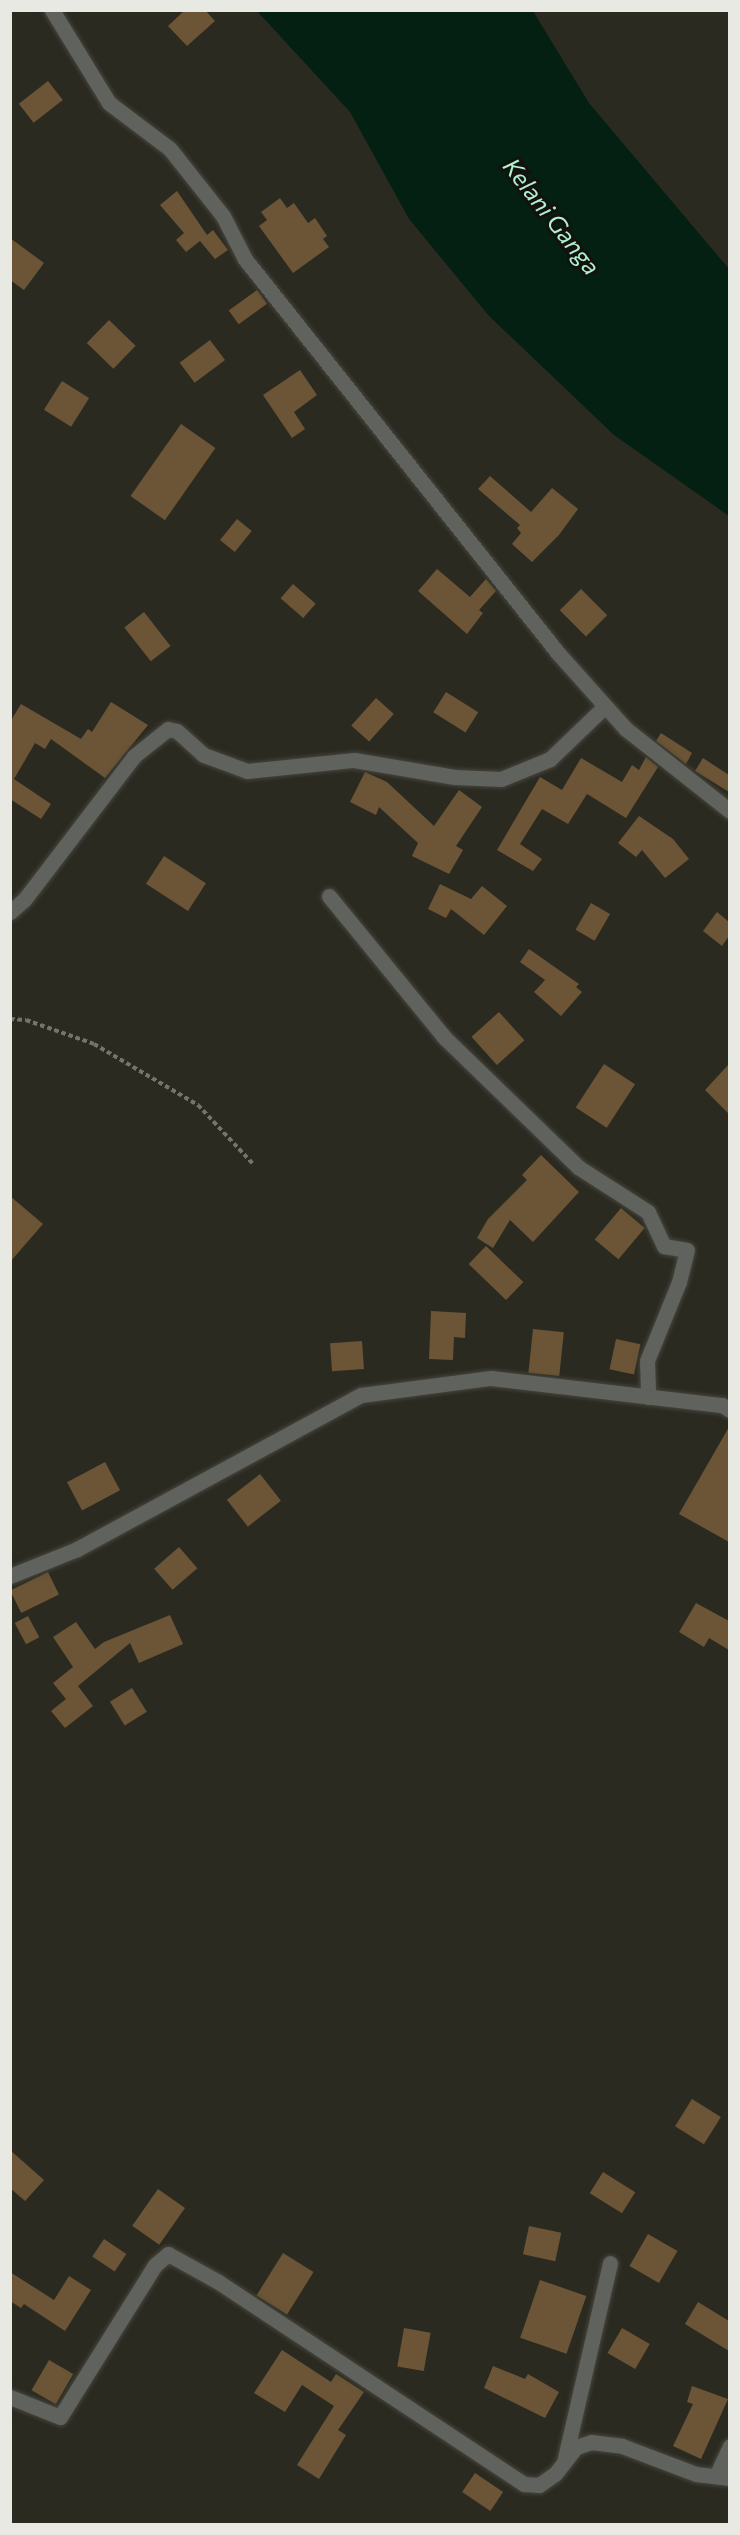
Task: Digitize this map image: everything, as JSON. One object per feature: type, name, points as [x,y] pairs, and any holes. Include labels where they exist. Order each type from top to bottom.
[{"type":"street","points":[[52,10],[109,103],[170,149],[223,216],[245,259],[604,706],[661,759],[729,811]]},
{"type":"street","points":[[10,912],[24,900],[134,756],[168,729],[177,731],[204,755],[247,771],[354,760],[455,777],[501,779],[550,759],[604,706]]},
{"type":"street","points":[[329,896],[444,1037],[578,1167],[648,1212],[664,1246],[687,1250],[679,1282],[646,1361],[648,1397]]},
{"type":"street","points":[[10,1576],[76,1549],[361,1395],[491,1378],[722,1406],[729,1410]]},
{"type":"street","points":[[10,2397],[60,2417],[155,2265],[168,2254],[246,2300],[477,2451],[508,2476],[524,2484],[539,2485],[555,2474],[565,2458],[576,2447],[591,2442],[622,2446],[696,2474],[723,2477],[729,2446]]},
{"type":"street","points":[[565,2458],[610,2263]]},
{"type":"path","points":[[10,1019],[26,1020],[94,1044],[198,1105],[254,1165]]},
{"type":"water","name":"Kelani Ganga","points":[[257,11],[533,11],[589,103],[729,269],[729,516],[614,435],[489,316],[409,219],[350,112]]},
{"type":"building","points":[[185,10],[205,10],[215,21],[187,46],[168,26]]},
{"type":"building","points":[[48,81],[63,100],[34,123],[19,104]]},
{"type":"building","points":[[177,191],[207,235],[213,230],[228,250],[215,259],[200,241],[186,252],[176,240],[184,233],[160,205]]},
{"type":"building","points":[[280,198],[287,208],[294,203],[308,223],[315,218],[327,236],[323,239],[329,247],[293,273],[259,226],[267,220],[261,212]]},
{"type":"building","points":[[10,238],[44,263],[24,290],[10,280]]},
{"type":"building","points":[[257,290],[267,304],[239,324],[229,311]]},
{"type":"building","points":[[109,320],[136,346],[113,369],[87,343]]},
{"type":"building","points":[[210,340],[225,360],[195,383],[180,363]]},
{"type":"building","points":[[300,370],[317,395],[294,412],[305,429],[292,438],[263,395]]},
{"type":"building","points":[[62,381],[89,398],[71,427],[44,410]]},
{"type":"building","points":[[181,424],[215,448],[165,520],[131,496]]},
{"type":"building","points":[[490,476],[531,512],[552,488],[578,509],[559,535],[532,562],[512,544],[521,533],[517,528],[520,525],[478,489]]},
{"type":"building","points":[[237,519],[252,531],[235,552],[220,540]]},
{"type":"building","points":[[437,569],[470,597],[486,579],[496,591],[479,610],[483,613],[467,634],[418,591]]},
{"type":"building","points":[[293,584],[316,604],[303,618],[281,598]]},
{"type":"building","points":[[581,589],[607,615],[586,636],[560,610]]},
{"type":"building","points":[[144,612],[170,646],[151,661],[124,627]]},
{"type":"building","points":[[446,692],[478,712],[466,732],[433,712]]},
{"type":"building","points":[[376,698],[394,714],[369,742],[351,725]]},
{"type":"building","points":[[111,702],[148,725],[105,778],[51,739],[45,749],[35,743],[14,779],[51,804],[41,819],[10,799],[10,722],[21,704],[81,739],[88,729],[92,732]]},
{"type":"building","points":[[661,733],[692,753],[686,764],[656,741]]},
{"type":"building","points":[[646,757],[658,767],[626,818],[587,794],[568,824],[542,809],[520,844],[542,859],[533,871],[497,850],[540,777],[562,790],[581,758],[622,782],[632,765],[639,770]]},
{"type":"building","points":[[703,758],[729,775],[729,792],[695,771]]},
{"type":"building","points":[[365,772],[387,782],[434,826],[459,790],[482,807],[456,846],[463,850],[449,874],[412,856],[418,843],[379,807],[376,815],[350,802]]},
{"type":"building","points":[[639,816],[673,839],[689,859],[665,878],[642,850],[636,857],[618,843]]},
{"type":"building","points":[[164,856],[206,883],[188,911],[146,884]]},
{"type":"building","points":[[440,884],[471,899],[482,886],[507,906],[484,935],[451,909],[446,918],[428,909]]},
{"type":"building","points":[[591,903],[610,914],[595,941],[576,930]]},
{"type":"building","points":[[717,912],[729,922],[729,936],[722,946],[703,931]]},
{"type":"building","points":[[529,949],[579,984],[576,987],[582,992],[561,1016],[534,992],[545,980],[520,962]]},
{"type":"building","points":[[499,1012],[524,1040],[497,1065],[472,1037]]},
{"type":"building","points":[[604,1064],[635,1084],[607,1128],[576,1108]]},
{"type":"building","points":[[729,1064],[729,1114],[705,1090]]},
{"type":"building","points":[[541,1155],[579,1192],[533,1242],[510,1220],[493,1248],[477,1238],[488,1219],[527,1180],[522,1175]]},
{"type":"building","points":[[10,1196],[43,1224],[10,1262]]},
{"type":"building","points":[[621,1208],[645,1228],[618,1259],[595,1239]]},
{"type":"building","points":[[486,1246],[523,1282],[506,1300],[469,1264]]},
{"type":"building","points":[[431,1311],[466,1313],[465,1338],[454,1337],[453,1360],[429,1359]]},
{"type":"building","points":[[533,1329],[564,1332],[559,1376],[528,1373]]},
{"type":"building","points":[[616,1339],[640,1344],[634,1375],[610,1369]]},
{"type":"building","points":[[362,1341],[364,1369],[332,1371],[330,1343]]},
{"type":"building","points":[[729,1427],[729,1542],[679,1514]]},
{"type":"building","points":[[105,1462],[120,1490],[82,1510],[67,1482]]},
{"type":"building","points":[[260,1474],[281,1501],[248,1527],[227,1500]]},
{"type":"building","points":[[179,1547],[197,1568],[172,1590],[154,1569]]},
{"type":"building","points":[[48,1572],[59,1594],[21,1613],[10,1590]]},
{"type":"building","points":[[696,1603],[729,1621],[729,1650],[709,1638],[704,1647],[679,1632]]},
{"type":"building","points":[[170,1615],[183,1644],[139,1663],[130,1643],[78,1686],[93,1706],[65,1728],[51,1711],[66,1699],[53,1683],[73,1667],[53,1637],[76,1622],[95,1649],[104,1642]]},
{"type":"building","points":[[28,1616],[39,1637],[26,1644],[15,1623]]},
{"type":"building","points":[[132,1688],[147,1712],[125,1726],[110,1702]]},
{"type":"building","points":[[692,2099],[721,2117],[704,2144],[675,2126]]},
{"type":"building","points":[[10,2150],[44,2180],[25,2201],[10,2188]]},
{"type":"building","points":[[603,2172],[635,2192],[622,2213],[590,2193]]},
{"type":"building","points":[[158,2189],[185,2208],[159,2245],[132,2226]]},
{"type":"building","points":[[529,2226],[561,2233],[555,2261],[523,2254]]},
{"type":"building","points":[[648,2234],[677,2251],[659,2283],[630,2266]]},
{"type":"building","points":[[104,2239],[126,2254],[115,2272],[92,2256]]},
{"type":"building","points":[[283,2253],[314,2272],[287,2314],[257,2295]]},
{"type":"building","points":[[10,2272],[54,2300],[69,2276],[91,2290],[65,2331],[24,2304],[21,2308],[10,2301]]},
{"type":"building","points":[[540,2280],[586,2296],[566,2354],[520,2338]]},
{"type":"building","points":[[698,2302],[729,2321],[729,2351],[685,2324]]},
{"type":"building","points":[[404,2328],[431,2333],[424,2371],[397,2366]]},
{"type":"building","points":[[622,2328],[650,2344],[635,2369],[608,2353]]},
{"type":"building","points":[[282,2350],[331,2382],[336,2374],[364,2392],[338,2430],[346,2435],[319,2479],[297,2465],[334,2406],[302,2385],[285,2412],[254,2393]]},
{"type":"building","points":[[49,2360],[73,2374],[56,2404],[32,2390]]},
{"type":"building","points":[[493,2366],[525,2379],[528,2374],[559,2392],[545,2418],[484,2388]]},
{"type":"building","points":[[692,2386],[728,2399],[701,2459],[673,2446],[693,2404],[687,2402]]},
{"type":"building","points":[[475,2473],[503,2492],[490,2511],[462,2492]]}]
